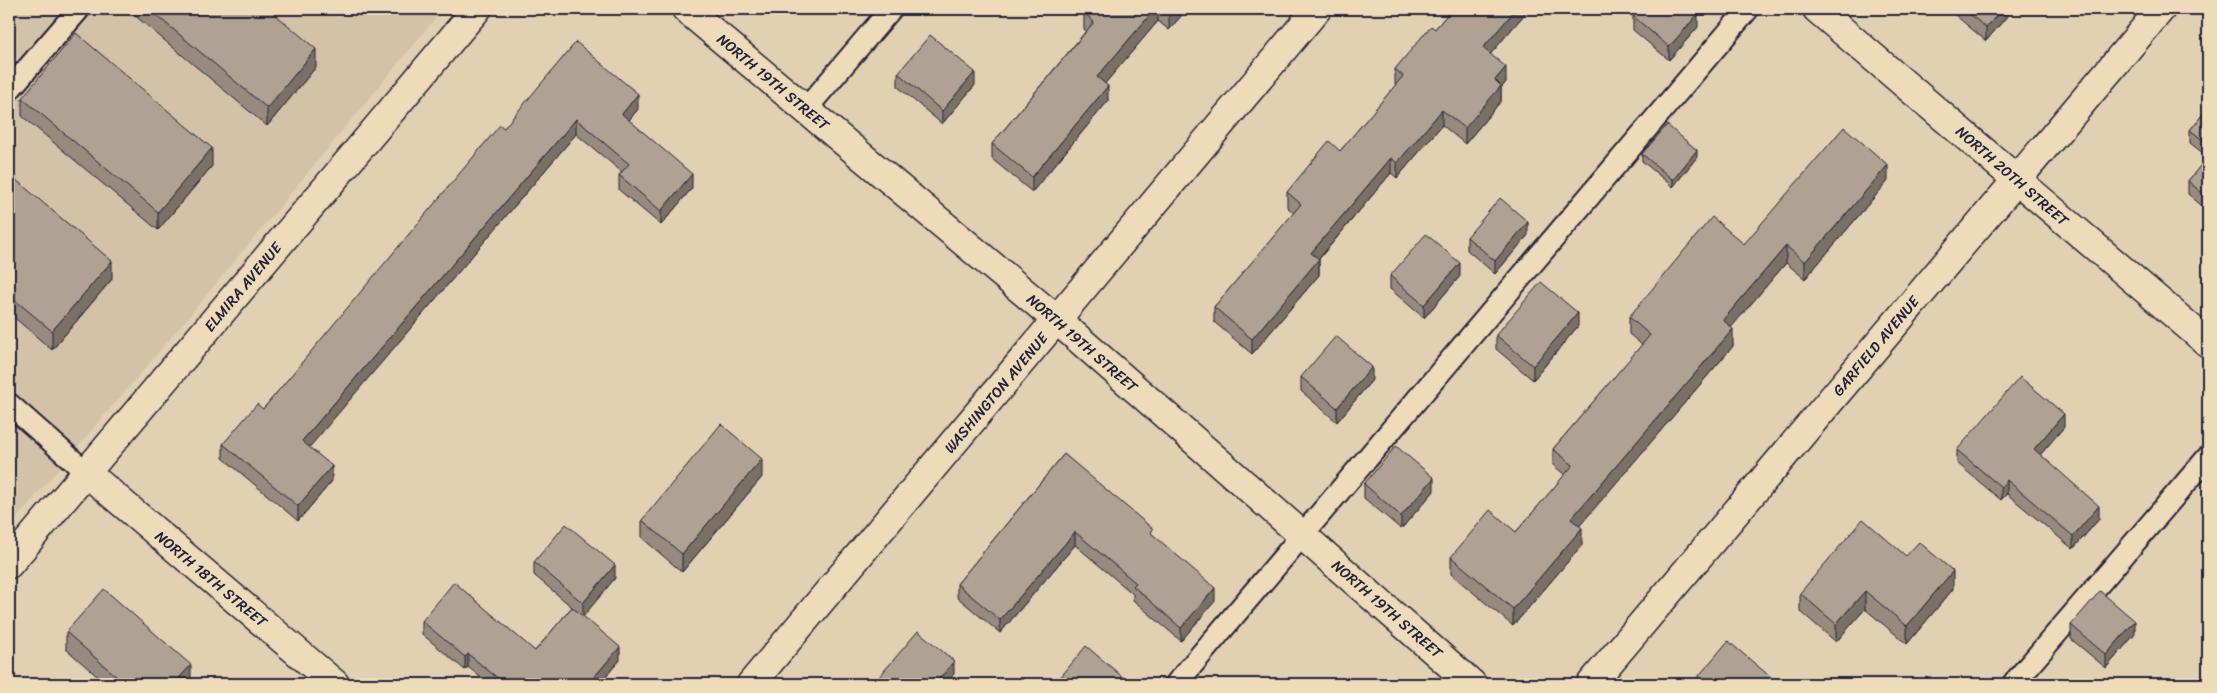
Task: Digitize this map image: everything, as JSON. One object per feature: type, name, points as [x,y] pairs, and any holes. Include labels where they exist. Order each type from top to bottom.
[{"type":"street","name":"ELMIRA AVENUE","points":[[9,564],[477,9]]},
{"type":"street","name":"NORTH 19TH STREET","points":[[686,9],[1057,320],[1472,684]]},
{"type":"street","name":"WASHINGTON AVENUE","points":[[751,684],[1318,9]]},
{"type":"street","name":"NORTH 20TH STREET","points":[[1817,9],[2208,343]]},
{"type":"street","name":"GARFIELD AVENUE","points":[[1591,684],[2161,9]]},
{"type":"street","name":"NORTH 18TH STREET","points":[[87,473],[330,683]]},
{"type":"lane","points":[[9,90],[79,9]]},
{"type":"lane","points":[[806,109],[891,9]]},
{"type":"lane","points":[[1176,684],[1748,9]]},
{"type":"lane","points":[[9,404],[87,473]]},
{"type":"lane","points":[[2013,684],[2208,457]]},
{"type":"shaded area","points":[[9,9],[443,9],[181,326],[9,527]]},
{"type":"building","points":[[149,9],[269,9],[316,49],[267,108]]},
{"type":"building","points":[[1088,9],[1155,9],[1097,77],[1108,86],[1032,177],[992,144],[1094,22],[1084,13]]},
{"type":"building","points":[[1162,9],[1174,9],[1169,15]]},
{"type":"building","points":[[1452,9],[1516,9],[1483,48],[1506,67],[1495,80],[1501,86],[1465,128],[1442,110],[1397,163],[1391,158],[1311,253],[1319,259],[1252,339],[1214,307],[1301,204],[1287,192],[1329,141],[1340,151],[1403,76],[1395,69],[1431,26],[1435,29]]},
{"type":"building","points":[[1640,9],[1692,9],[1698,14],[1669,47],[1633,16]]},
{"type":"building","points":[[1964,9],[2002,9],[1986,28]]},
{"type":"building","points":[[76,33],[212,148],[158,212],[22,98]]},
{"type":"building","points":[[930,35],[975,72],[942,111],[898,73]]},
{"type":"building","points":[[576,42],[638,94],[622,114],[692,174],[661,211],[619,175],[629,164],[576,119],[302,441],[332,466],[298,506],[223,444],[257,404],[263,409],[500,125],[504,128]]},
{"type":"building","points":[[2208,108],[2208,144],[2190,130]]},
{"type":"building","points":[[1667,125],[1697,150],[1673,180],[1642,154]]},
{"type":"building","points":[[1844,127],[1888,165],[1805,262],[1786,246],[1723,320],[1733,329],[1571,519],[1582,528],[1513,609],[1451,557],[1490,510],[1516,532],[1573,465],[1553,449],[1650,335],[1629,317],[1712,217],[1744,244]]},
{"type":"building","points":[[2208,156],[2208,198],[2188,181]]},
{"type":"building","points":[[9,174],[112,261],[52,331],[9,295]]},
{"type":"building","points":[[1500,198],[1528,222],[1495,261],[1467,237]]},
{"type":"building","points":[[1426,234],[1460,263],[1424,305],[1390,276]]},
{"type":"building","points":[[1541,282],[1578,313],[1533,366],[1496,335]]},
{"type":"building","points":[[1336,336],[1372,367],[1337,408],[1301,377]]},
{"type":"building","points":[[2020,377],[2064,414],[2034,449],[2099,506],[2073,536],[2007,480],[2001,487],[1957,450]]},
{"type":"building","points":[[721,424],[762,459],[682,554],[642,520]]},
{"type":"building","points":[[1396,446],[1434,478],[1401,516],[1364,484]]},
{"type":"building","points":[[1064,454],[1153,529],[1151,533],[1215,588],[1181,628],[1133,586],[1136,583],[1075,532],[1000,620],[957,584]]},
{"type":"building","points":[[1863,519],[1906,556],[1919,542],[1953,571],[1907,626],[1865,591],[1836,624],[1800,593]]},
{"type":"building","points":[[566,524],[615,565],[583,603],[534,562]]},
{"type":"building","points":[[454,582],[535,651],[572,607],[620,647],[588,684],[505,684],[468,654],[465,657],[422,621]]},
{"type":"building","points":[[104,589],[191,665],[179,678],[186,684],[125,684],[66,632]]},
{"type":"building","points":[[2100,591],[2135,621],[2106,655],[2071,625]]},
{"type":"building","points":[[918,631],[954,661],[935,684],[873,684]]},
{"type":"building","points":[[1728,641],[1779,684],[1704,684],[1697,678]]},
{"type":"building","points":[[1086,646],[1131,684],[1055,684]]}]
